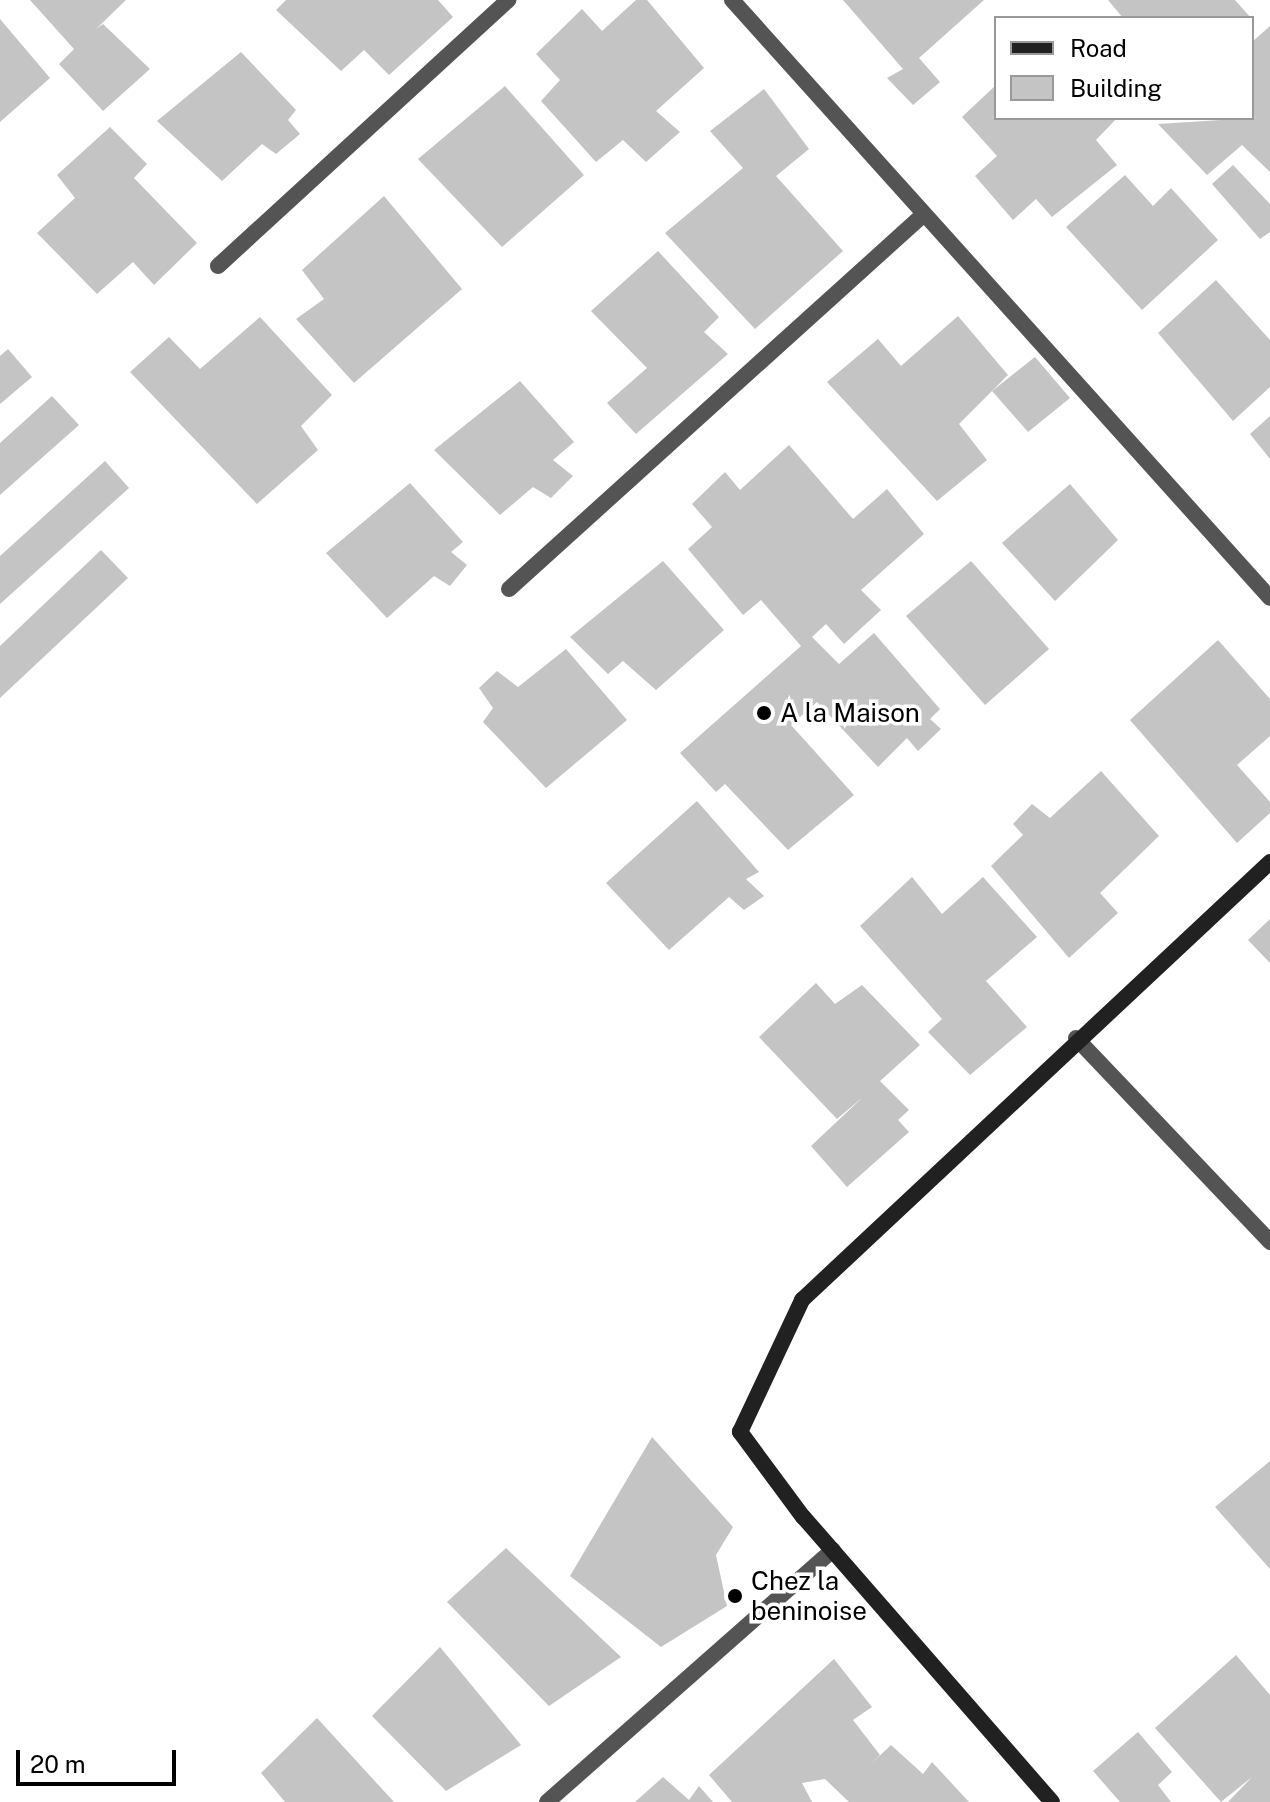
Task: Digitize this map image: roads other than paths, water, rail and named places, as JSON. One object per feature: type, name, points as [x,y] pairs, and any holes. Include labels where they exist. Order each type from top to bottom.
[{"type":"street","points":[[218,266],[508,0]]},
{"type":"street","points":[[732,0],[1270,598]]},
{"type":"street","points":[[509,589],[924,214]]},
{"type":"street","points":[[1052,1802],[833,1550],[740,1432],[802,1300],[1076,1038],[1270,862]]},
{"type":"street","points":[[1076,1038],[1270,1242]]},
{"type":"street","points":[[547,1802],[833,1550]]},
{"type":"place","name":"A la Maison","points":[[764,713]]},
{"type":"place","name":"Chez la beninoise","points":[[735,1596]]}]
